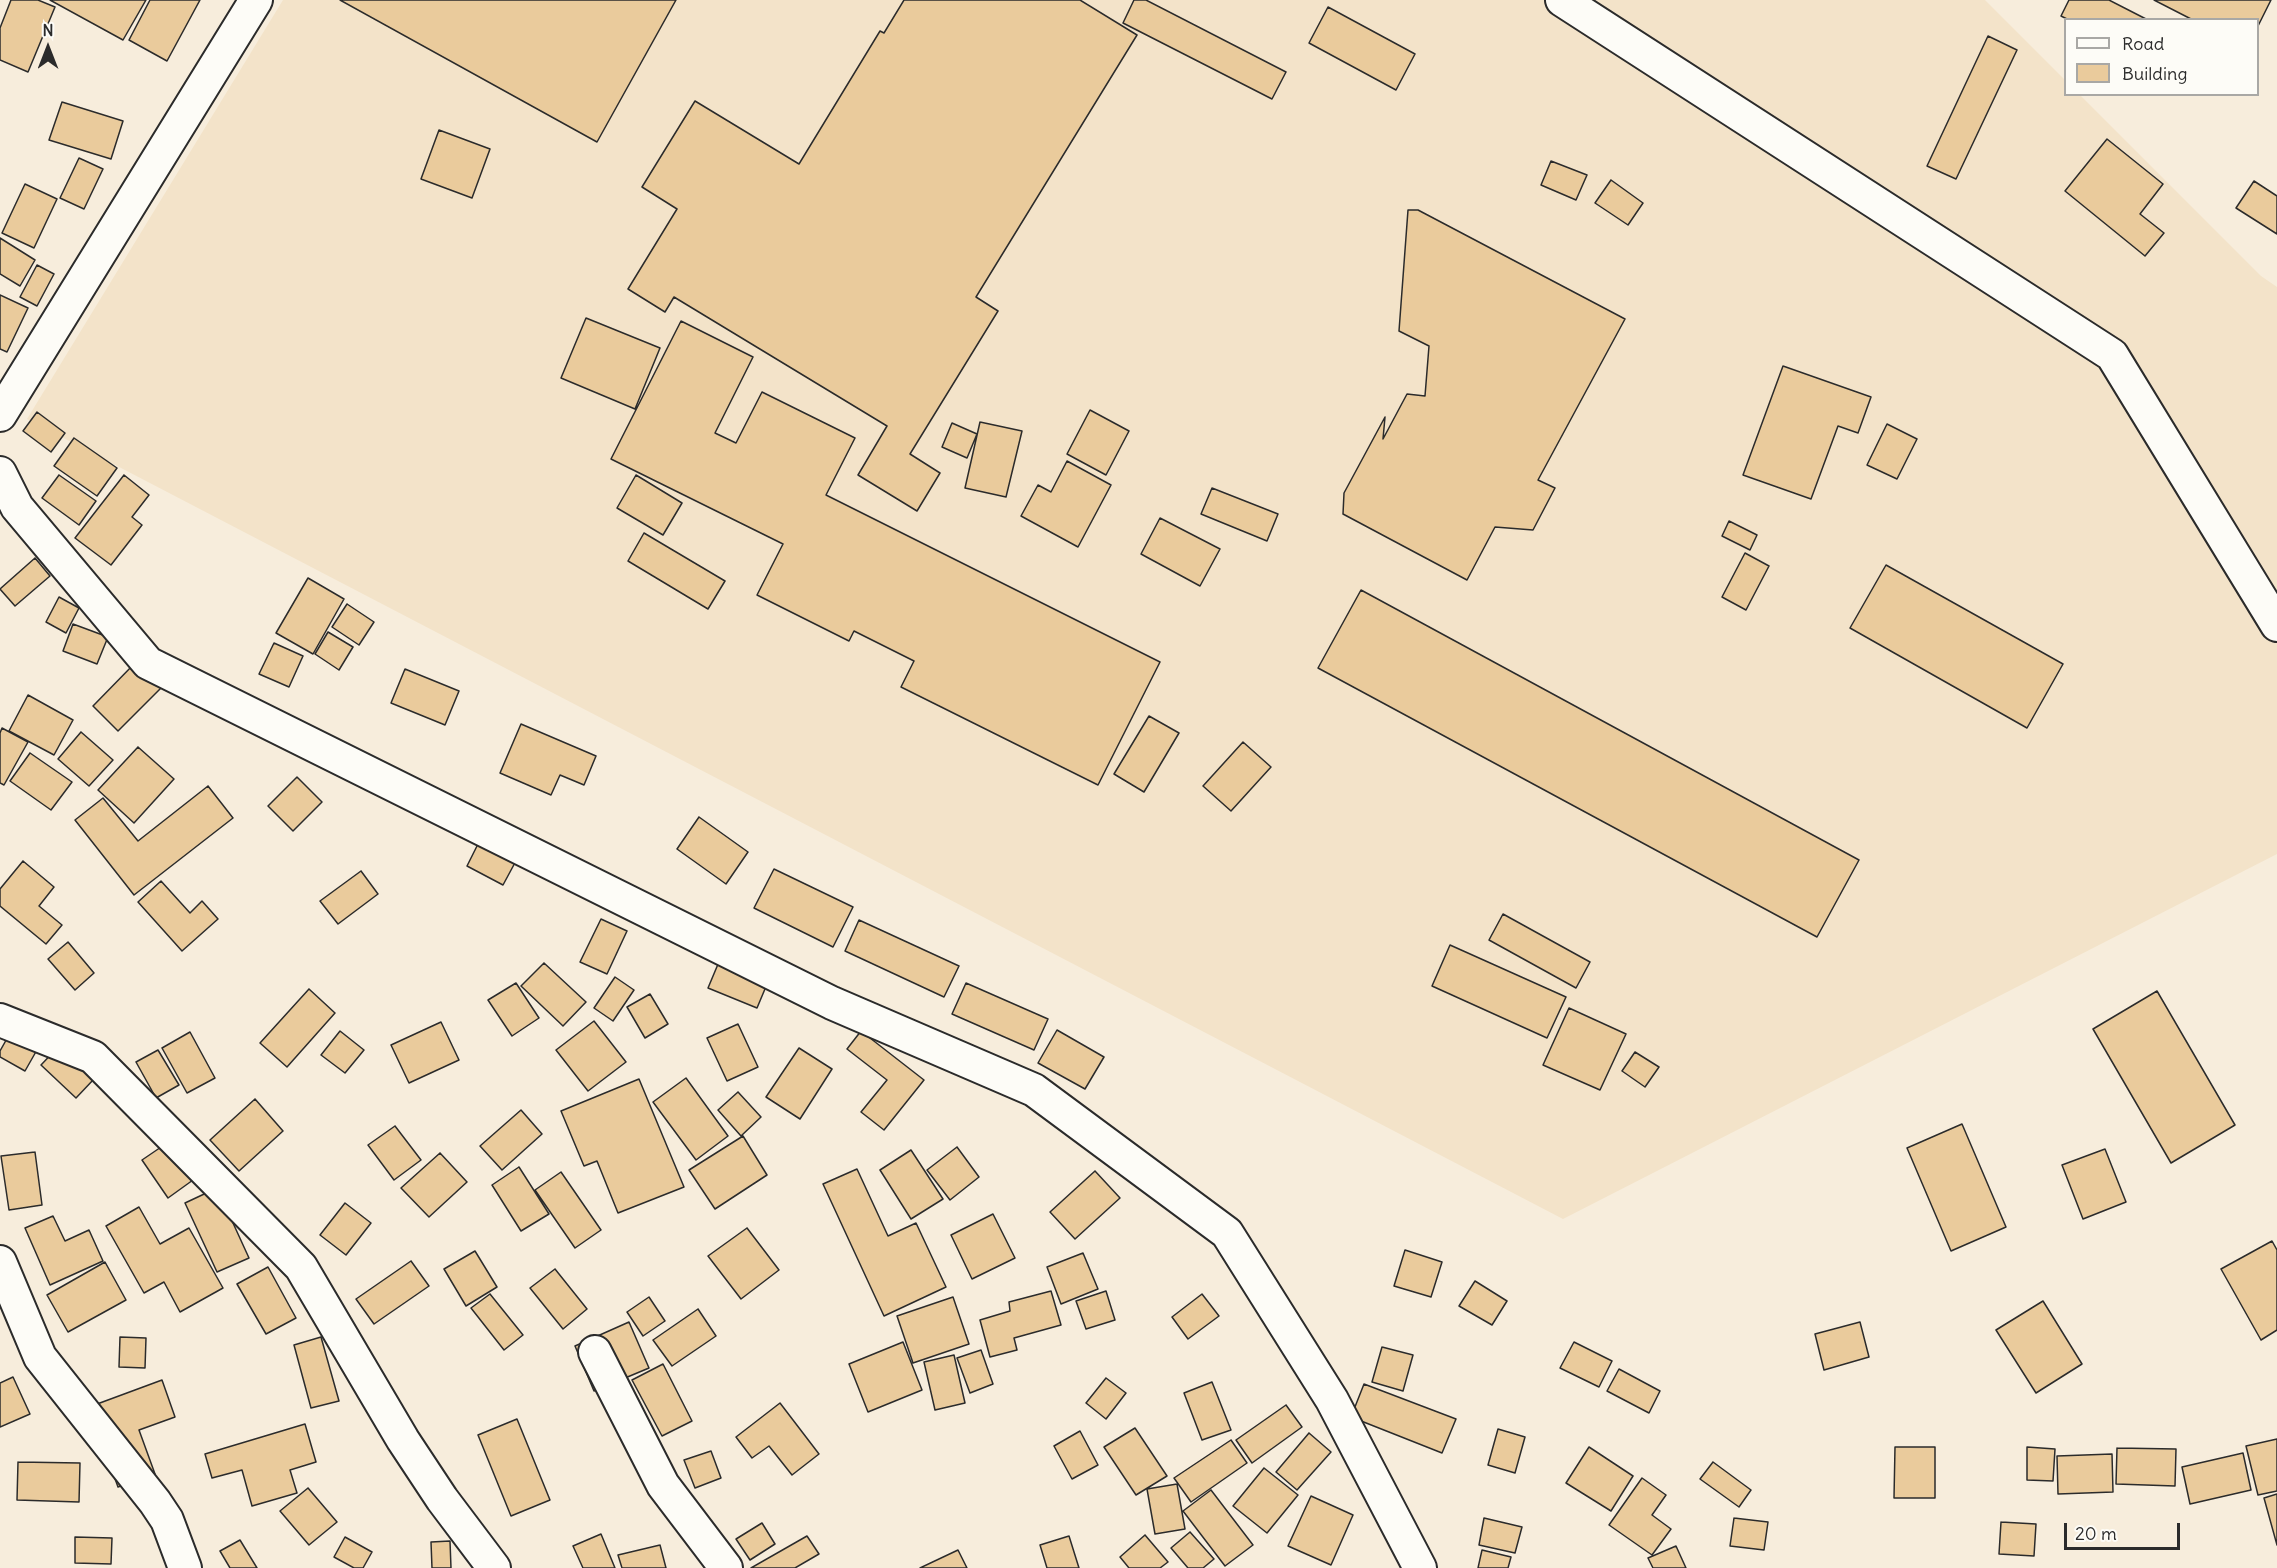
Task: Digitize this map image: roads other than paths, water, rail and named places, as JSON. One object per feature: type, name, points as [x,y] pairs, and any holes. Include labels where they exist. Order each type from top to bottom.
[{"type":"street","points":[[0,415],[256,0]]},
{"type":"street","points":[[1562,0],[2112,355],[2277,625]]},
{"type":"street","points":[[0,473],[17,507],[148,663],[832,1003],[1034,1090],[1227,1233],[1332,1400],[1420,1568]]},
{"type":"street","points":[[0,1020],[93,1057],[301,1267],[403,1440],[442,1499],[494,1568]]},
{"type":"street","points":[[0,1262],[40,1357],[155,1502],[167,1520],[185,1568]]},
{"type":"street","points":[[595,1352],[663,1485],[726,1568]]}]
